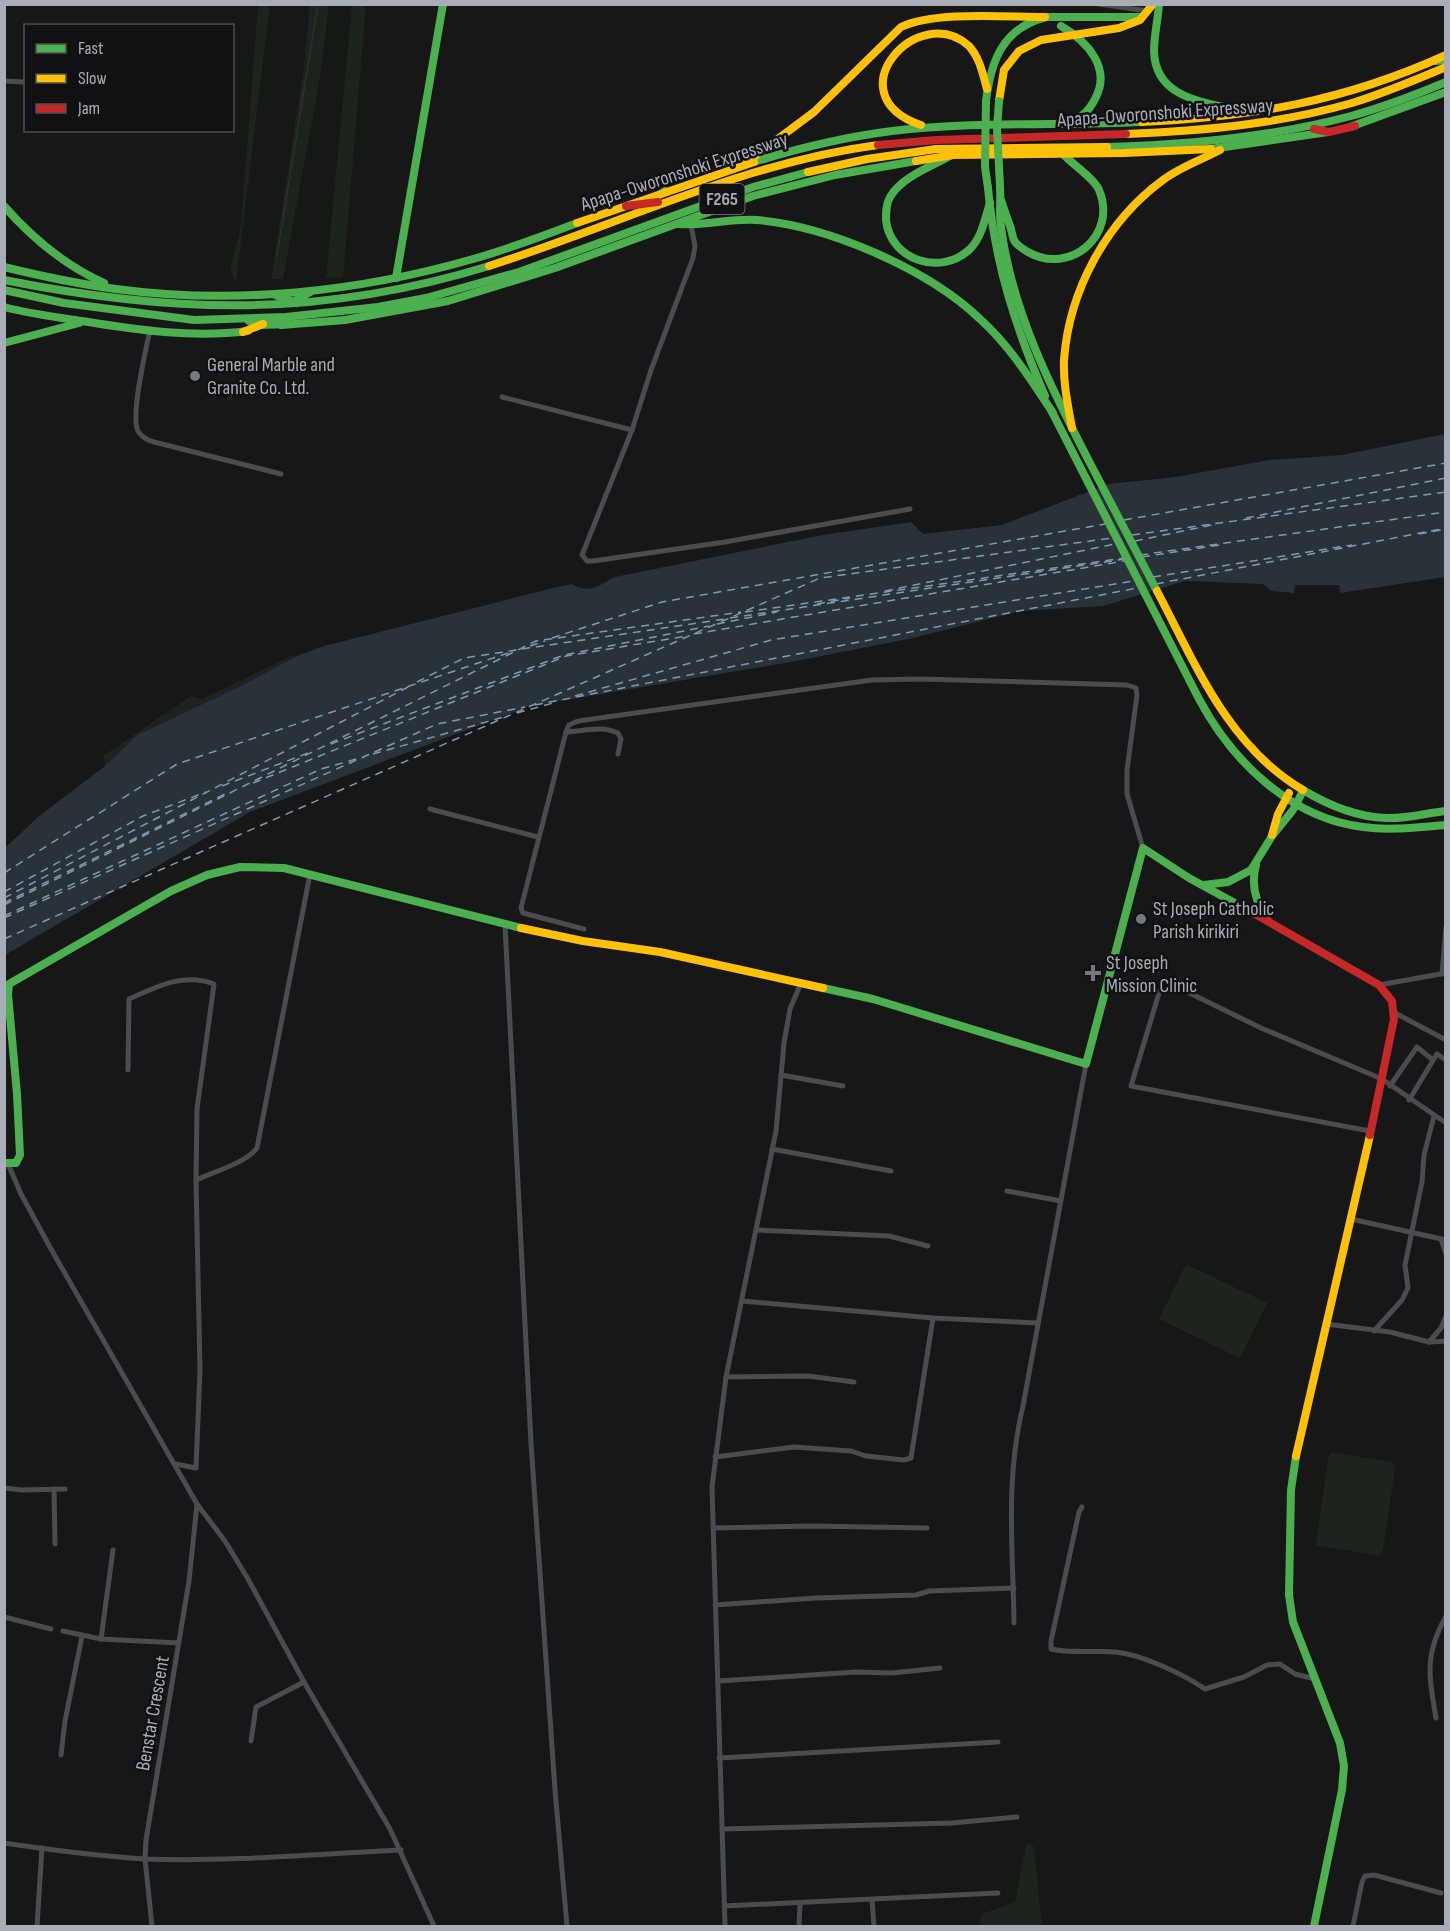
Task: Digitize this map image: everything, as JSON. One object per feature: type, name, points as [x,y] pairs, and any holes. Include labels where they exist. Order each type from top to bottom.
[{"type":"main road","points":[[396,278],[443,4]]},
{"type":"main road","points":[[1159,4],[1154,60],[1163,83],[1193,99],[1254,113]]},
{"type":"main road","points":[[1063,123],[1078,119],[1086,112],[1096,98],[1101,78],[1100,66],[1088,44],[1058,26],[1130,23],[1142,18],[1151,8]]},
{"type":"main road","points":[[1045,17],[1026,23],[1006,39],[993,62],[986,101],[986,167],[995,249],[1010,309],[1027,357],[1066,441],[1199,699],[1216,729],[1253,772],[1297,802],[1338,821],[1380,830],[1446,825]]},
{"type":"main road","points":[[744,164],[814,112],[901,27],[912,22],[938,18],[1142,18]]},
{"type":"main road","points":[[927,127],[908,122],[898,115],[886,97],[883,84],[888,57],[898,45],[911,36],[933,31],[957,38],[967,45],[981,70],[987,89]]},
{"type":"main road","points":[[1032,31],[1016,43],[1005,60],[1000,79],[997,128],[1000,215],[1012,278],[1041,365],[1188,649],[1213,696],[1236,732],[1250,749],[1303,791],[1345,810],[1386,818],[1446,811]]},
{"type":"main road","name":"Apapa-Oworonshoki Expressway","points":[[4,267],[76,283],[204,296],[275,295],[354,286],[479,257],[744,164],[848,138],[927,127],[1155,121],[1254,113],[1302,104],[1366,86],[1435,61],[1446,62]]},
{"type":"main road","name":"Apapa-Oworonshoki Expressway","points":[[285,304],[393,292],[460,275],[672,200],[766,170],[832,153],[870,146],[936,139],[1073,136],[1215,128],[1267,122],[1353,103],[1435,72],[1446,62]]},
{"type":"main road","name":"Apapa-Oworonshoki Expressway","points":[[4,307],[85,322],[150,330],[199,334],[243,332],[288,319],[399,304],[471,286],[519,272],[753,187],[857,160],[938,149],[1113,147],[1254,137],[1308,128],[1352,117],[1403,100],[1446,82]]},
{"type":"main road","name":"Apapa-Oworonshoki Expressway","points":[[4,290],[64,303],[194,320],[241,318],[345,321],[448,301],[555,268],[733,202],[809,181],[896,163],[953,155],[1124,153],[1222,149],[1315,135],[1355,126],[1446,92]]},
{"type":"main road","points":[[1308,128],[1329,132],[1352,117]]},
{"type":"main road","points":[[1315,135],[1355,126]]},
{"type":"main road","points":[[1074,432],[1065,377],[1066,339],[1076,301],[1091,267],[1123,218],[1151,189],[1180,170],[1222,149]]},
{"type":"main road","points":[[1001,201],[1014,239],[1023,249],[1035,256],[1062,260],[1075,257],[1085,250],[1095,240],[1101,228],[1104,213],[1102,202],[1094,181],[1063,154]]},
{"type":"main road","points":[[953,155],[900,184],[890,196],[886,208],[886,224],[891,239],[899,251],[912,260],[926,263],[940,262],[961,255],[969,250],[978,238],[990,202]]},
{"type":"main road","points":[[634,214],[665,191]]},
{"type":"main road","points":[[626,207],[672,200]]},
{"type":"main road","points":[[4,206],[32,237],[57,257],[91,278],[122,288]]},
{"type":"main road","points":[[675,224],[691,225],[727,220],[782,223],[838,238],[884,257],[938,285],[986,324],[1021,365],[1053,413]]},
{"type":"main road","points":[[4,280],[49,290],[204,308],[285,304],[312,291]]},
{"type":"main road","points":[[243,332],[288,319],[285,304],[275,295]]},
{"type":"main road","points":[[241,318],[261,325]]},
{"type":"main road","points":[[4,343],[85,322]]},
{"type":"main road","points":[[1272,836],[1275,822],[1294,785]]},
{"type":"main road","points":[[1200,884],[1228,882],[1247,873],[1256,864],[1272,836],[1287,819],[1303,791]]},
{"type":"main road","points":[[6,1163],[16,1162],[20,1155],[9,984],[171,891],[207,875],[240,867],[284,868],[505,925],[584,941],[660,952],[873,999],[1086,1064],[1143,848],[1166,865],[1379,985],[1389,996],[1395,1013],[1351,1219],[1298,1445],[1291,1490],[1289,1595],[1293,1622],[1340,1743],[1344,1766],[1342,1790],[1314,1926]]},
{"type":"main road","points":[[1256,864],[1254,880],[1256,898],[1270,922]]},
{"type":"street","points":[[1099,4],[1151,8]]},
{"type":"street","points":[[4,81],[24,82]]},
{"type":"street","points":[[691,225],[695,246],[693,258],[651,370],[632,430],[582,555],[587,561],[725,542],[910,509]]},
{"type":"street","points":[[150,330],[142,362],[138,393],[136,424],[141,435],[148,440],[162,444],[281,474]]},
{"type":"street","points":[[502,397],[632,430]]},
{"type":"street","points":[[584,929],[523,913],[521,908],[566,732],[569,725],[578,721],[872,680],[921,679],[1127,685],[1136,688],[1137,695],[1127,770],[1127,794],[1143,848]]},
{"type":"street","points":[[566,732],[602,728],[612,730],[618,733],[621,739],[618,754]]},
{"type":"street","points":[[430,809],[538,837]]},
{"type":"street","points":[[196,1180],[243,1159],[257,1148],[310,874]]},
{"type":"street","points":[[505,925],[531,1443],[567,1926]]},
{"type":"street","points":[[1379,985],[1444,973],[1446,927]]},
{"type":"street","points":[[128,1070],[129,999],[177,980],[190,979],[214,984],[197,1109],[196,1180],[200,1370],[196,1468],[176,1464]]},
{"type":"street","points":[[1370,1131],[1131,1086],[1163,980],[1261,1028],[1382,1079],[1409,1100],[1446,1123]]},
{"type":"street","points":[[725,1926],[712,1486],[726,1377],[776,1131],[784,1043],[790,1009],[801,983]]},
{"type":"street","points":[[1395,1013],[1446,1040]]},
{"type":"street","points":[[1390,1086],[1417,1047],[1433,1060]]},
{"type":"street","points":[[1409,1100],[1437,1054],[1446,1060]]},
{"type":"street","points":[[1014,1623],[1010,1533],[1012,1468],[1016,1435],[1086,1064]]},
{"type":"street","points":[[781,1075],[843,1086]]},
{"type":"street","points":[[1374,1331],[1402,1300],[1408,1288],[1405,1265],[1422,1182],[1424,1155],[1434,1116]]},
{"type":"street","points":[[772,1149],[891,1171]]},
{"type":"street","points":[[6,1163],[51,1249],[197,1504],[225,1541],[390,1829],[434,1926]]},
{"type":"street","points":[[1007,1191],[1061,1201]]},
{"type":"street","points":[[1351,1219],[1443,1239],[1446,1254]]},
{"type":"street","points":[[756,1230],[889,1236],[928,1246]]},
{"type":"street","points":[[742,1301],[933,1318],[1038,1323]]},
{"type":"street","points":[[1429,1342],[1441,1328],[1446,1316]]},
{"type":"street","points":[[716,1457],[794,1447],[851,1451],[866,1456],[903,1460],[911,1458],[933,1318]]},
{"type":"street","points":[[1326,1324],[1390,1332],[1429,1342],[1446,1341]]},
{"type":"street","points":[[726,1377],[808,1376],[854,1382]]},
{"type":"street","points":[[4,1488],[65,1489]]},
{"type":"street","points":[[54,1490],[55,1545]]},
{"type":"street","name":"Benstar Crescent","points":[[152,1926],[145,1858],[156,1774],[189,1581],[197,1504]]},
{"type":"street","points":[[1082,1507],[1079,1512],[1051,1649],[1118,1652],[1175,1672],[1205,1689],[1244,1677],[1267,1665],[1280,1664],[1294,1674],[1315,1678]]},
{"type":"street","points":[[712,1528],[811,1526],[927,1528]]},
{"type":"street","points":[[101,1639],[112,1550]]},
{"type":"street","points":[[715,1605],[816,1598],[916,1595],[929,1591],[1014,1588]]},
{"type":"street","points":[[1436,1718],[1428,1668],[1434,1644],[1446,1616]]},
{"type":"street","points":[[4,1617],[51,1629]]},
{"type":"street","points":[[63,1631],[101,1639],[179,1643]]},
{"type":"street","points":[[61,1755],[64,1727],[82,1636]]},
{"type":"street","points":[[718,1681],[856,1672],[892,1673],[940,1668]]},
{"type":"street","points":[[251,1741],[256,1707],[304,1682]]},
{"type":"street","points":[[719,1758],[998,1742]]},
{"type":"street","points":[[722,1830],[952,1823],[1017,1817]]},
{"type":"street","points":[[4,1843],[145,1858],[210,1859],[401,1850]]},
{"type":"street","points":[[38,1926],[42,1848]]},
{"type":"street","points":[[1353,1926],[1365,1876],[1374,1875],[1441,1893]]},
{"type":"street","points":[[724,1906],[998,1893]]},
{"type":"street","points":[[872,1900],[873,1926]]},
{"type":"street","points":[[799,1926],[800,1903]]},
{"type":"street","points":[[1314,1926],[1320,1926]]},
{"type":"shaded area","points":[[258,5],[270,5],[236,282],[230,270],[241,227]]},
{"type":"shaded area","points":[[310,5],[329,5],[320,77],[283,279],[271,279],[304,67]]},
{"type":"shaded area","points":[[352,5],[366,5],[343,277],[326,278]]},
{"type":"shaded area","points":[[1445,434],[1445,577],[1340,593],[1339,585],[1295,585],[1294,593],[1271,591],[1263,584],[1185,581],[1103,606],[1020,611],[913,638],[791,662],[530,706],[250,812],[5,955],[5,848],[38,817],[105,766],[137,735],[239,687],[297,656],[324,646],[553,588],[572,584],[589,589],[615,577],[823,535],[911,522],[923,534],[1002,525],[1108,484],[1176,477],[1269,460],[1342,455]]},
{"type":"shaded area","points":[[293,655],[297,656],[239,687],[137,735],[105,766],[103,756],[191,696],[202,699]]},
{"type":"shaded area","points":[[1186,1264],[1267,1303],[1240,1358],[1159,1319]]},
{"type":"shaded area","points":[[1331,1452],[1393,1462],[1395,1468],[1383,1550],[1379,1556],[1316,1545],[1328,1458]]},
{"type":"shaded area","points":[[1027,1842],[1034,1847],[1042,1926],[979,1926],[982,1914],[1015,1902]]},
{"type":"waterway","points":[[277,255],[318,4]]},
{"type":"ferry route","points":[[1124,520],[1446,463]]},
{"type":"ferry route","points":[[1246,518],[1446,478]]},
{"type":"ferry route","points":[[1132,535],[1446,492]]},
{"type":"ferry route","points":[[1140,555],[1446,512]]},
{"type":"ferry route","points":[[552,638],[662,602],[1105,524]]},
{"type":"ferry route","points":[[1135,541],[1212,525]]},
{"type":"ferry route","points":[[1156,584],[1446,528]]},
{"type":"ferry route","points":[[1419,534],[1446,529]]},
{"type":"ferry route","points":[[4,939],[820,578],[1112,538]]},
{"type":"ferry route","points":[[885,591],[1115,544]]},
{"type":"ferry route","points":[[1142,557],[1220,545]]},
{"type":"ferry route","points":[[1153,577],[1352,545]]},
{"type":"ferry route","points":[[745,612],[1124,558]]},
{"type":"ferry route","points":[[730,618],[1125,559]]},
{"type":"ferry route","points":[[694,634],[1124,561]]},
{"type":"ferry route","points":[[575,696],[771,640],[1133,581]]},
{"type":"ferry route","points":[[535,705],[1137,588]]},
{"type":"ferry route","points":[[817,604],[850,598]]},
{"type":"ferry route","points":[[4,905],[536,641],[741,612]]},
{"type":"ferry route","points":[[717,624],[777,612]]},
{"type":"ferry route","points":[[522,649],[725,619]]},
{"type":"ferry route","points":[[331,744],[564,655],[709,626]]},
{"type":"ferry route","points":[[253,783],[566,656],[687,636]]},
{"type":"ferry route","points":[[530,646],[545,641]]},
{"type":"ferry route","points":[[417,682],[464,658],[517,650]]},
{"type":"ferry route","points":[[4,873],[177,764],[514,651]]},
{"type":"ferry route","points":[[4,898],[408,687]]},
{"type":"ferry route","points":[[517,713],[553,703]]},
{"type":"ferry route","points":[[4,918],[437,724],[525,707]]},
{"type":"ferry route","points":[[373,754],[504,717]]},
{"type":"ferry route","points":[[222,786],[313,751]]},
{"type":"ferry route","points":[[4,916],[321,769],[360,758]]},
{"type":"ferry route","points":[[4,892],[143,816],[206,792]]},
{"type":"ferry route","points":[[4,903],[229,792]]},
{"type":"traffic: fast","points":[[396,278],[443,4]]},
{"type":"traffic: fast","points":[[1159,4],[1154,51],[1157,67],[1163,79],[1184,96],[1242,111]]},
{"type":"traffic: fast","points":[[986,101],[991,72],[1002,48],[1019,29],[1031,22],[1046,17],[1140,17]]},
{"type":"traffic: fast","points":[[1061,26],[1080,39],[1088,48],[1099,66],[1101,77],[1091,106],[1071,121]]},
{"type":"traffic: fast","points":[[1435,61],[1446,60]]},
{"type":"traffic: fast","points":[[1107,147],[1199,142],[1261,135],[1363,112],[1446,82]]},
{"type":"traffic: fast","points":[[1350,127],[1446,92]]},
{"type":"traffic: fast","points":[[986,101],[985,167],[988,188]]},
{"type":"traffic: fast","points":[[999,101],[997,128],[1000,186]]},
{"type":"traffic: fast","points":[[754,162],[857,136],[892,131],[954,126],[1142,122]]},
{"type":"traffic: fast","points":[[1211,149],[1328,132]]},
{"type":"traffic: fast","points":[[1001,200],[1014,240],[1028,252],[1044,258],[1059,259],[1074,255],[1086,247],[1096,236],[1102,222],[1103,207],[1099,190],[1093,181],[1063,154]]},
{"type":"traffic: fast","points":[[950,156],[909,178],[890,197],[886,220],[890,234],[897,245],[907,254],[932,263],[945,262],[958,257],[970,249],[977,239],[990,203]]},
{"type":"traffic: fast","points":[[281,325],[345,320],[448,301],[555,268],[753,196],[835,175],[916,161]]},
{"type":"traffic: fast","points":[[4,290],[64,303],[194,320],[286,317],[378,307],[426,298],[519,272],[753,187],[808,172]]},
{"type":"traffic: fast","points":[[1000,186],[1000,222],[1006,259],[1024,320],[1048,379],[1076,437],[1157,591]]},
{"type":"traffic: fast","points":[[988,188],[1001,269],[1024,345],[1045,396]]},
{"type":"traffic: fast","points":[[650,201],[665,191]]},
{"type":"traffic: fast","points":[[4,206],[50,250],[89,276],[104,283]]},
{"type":"traffic: fast","points":[[679,224],[747,220],[785,224],[845,241],[905,267],[958,301],[991,329],[1020,364],[1053,413]]},
{"type":"traffic: fast","points":[[4,267],[88,285],[161,294],[206,296],[296,292],[385,280],[430,270],[500,251],[577,223]]},
{"type":"traffic: fast","points":[[4,280],[128,299],[188,304],[247,305],[306,302],[366,295],[427,283],[489,266]]},
{"type":"traffic: fast","points":[[291,303],[312,291]]},
{"type":"traffic: fast","points":[[275,295],[296,303]]},
{"type":"traffic: fast","points":[[4,307],[144,330],[206,334],[248,331]]},
{"type":"traffic: fast","points":[[249,321],[261,325],[287,324]]},
{"type":"traffic: fast","points":[[4,343],[79,323]]},
{"type":"traffic: fast","points":[[1051,410],[1199,699],[1228,744],[1246,764],[1288,799],[1311,812],[1336,821],[1384,829],[1446,825]]},
{"type":"traffic: fast","points":[[1303,790],[1343,809],[1375,817],[1401,818],[1446,811]]},
{"type":"traffic: fast","points":[[1204,885],[1228,882],[1251,870],[1272,836],[1293,810],[1303,791]]},
{"type":"traffic: fast","points":[[823,988],[873,999],[1086,1064],[1143,848],[1189,878],[1255,914]]},
{"type":"traffic: fast","points":[[1256,865],[1255,893],[1267,918]]},
{"type":"traffic: fast","points":[[4,1163],[16,1163],[20,1155],[9,984],[171,891],[207,875],[240,867],[284,868],[521,928]]},
{"type":"traffic: fast","points":[[1296,1456],[1291,1490],[1289,1595],[1293,1622],[1340,1743],[1344,1766],[1342,1790],[1314,1926]]},
{"type":"traffic: slow","points":[[999,101],[1004,70],[1019,51],[1041,40],[1119,28],[1140,20],[1153,4]]},
{"type":"traffic: slow","points":[[747,162],[814,112],[901,27],[915,22],[951,17],[1045,17]]},
{"type":"traffic: slow","points":[[921,125],[896,111],[884,94],[884,75],[893,57],[908,43],[928,35],[949,35],[969,46],[978,61],[987,89]]},
{"type":"traffic: slow","points":[[1142,122],[1222,116],[1298,104],[1372,84],[1446,55]]},
{"type":"traffic: slow","points":[[1126,134],[1212,128],[1297,116],[1364,99],[1446,67]]},
{"type":"traffic: slow","points":[[489,266],[729,180],[828,154],[878,145]]},
{"type":"traffic: slow","points":[[808,172],[867,159],[936,149],[1107,147]]},
{"type":"traffic: slow","points":[[916,161],[953,155],[1124,153],[1211,149]]},
{"type":"traffic: slow","points":[[1072,428],[1064,377],[1067,334],[1074,308],[1094,259],[1108,237],[1143,197],[1176,171],[1220,150]]},
{"type":"traffic: slow","points":[[577,223],[754,162]]},
{"type":"traffic: slow","points":[[243,332],[263,324]]},
{"type":"traffic: slow","points":[[1157,591],[1201,675],[1234,727],[1254,751],[1277,772],[1303,790]]},
{"type":"traffic: slow","points":[[1272,835],[1278,814],[1289,793]]},
{"type":"traffic: slow","points":[[521,928],[583,941],[660,952],[823,988]]},
{"type":"traffic: slow","points":[[1296,1456],[1370,1135]]},
{"type":"traffic: jam","points":[[1314,129],[1329,132],[1355,126]]},
{"type":"traffic: jam","points":[[878,145],[936,140],[1126,134]]},
{"type":"traffic: jam","points":[[626,206],[658,202]]},
{"type":"traffic: jam","points":[[1255,914],[1379,985],[1392,1001],[1394,1019],[1370,1135]]},
{"type":"place","name":"General Marble and Granite Co. Ltd.","points":[[195,376]]},
{"type":"place","name":"St Joseph Catholic Parish kirikiri","points":[[1141,919]]},
{"type":"place","name":"St Joseph Mission Clinic","points":[[1093,973]]}]
